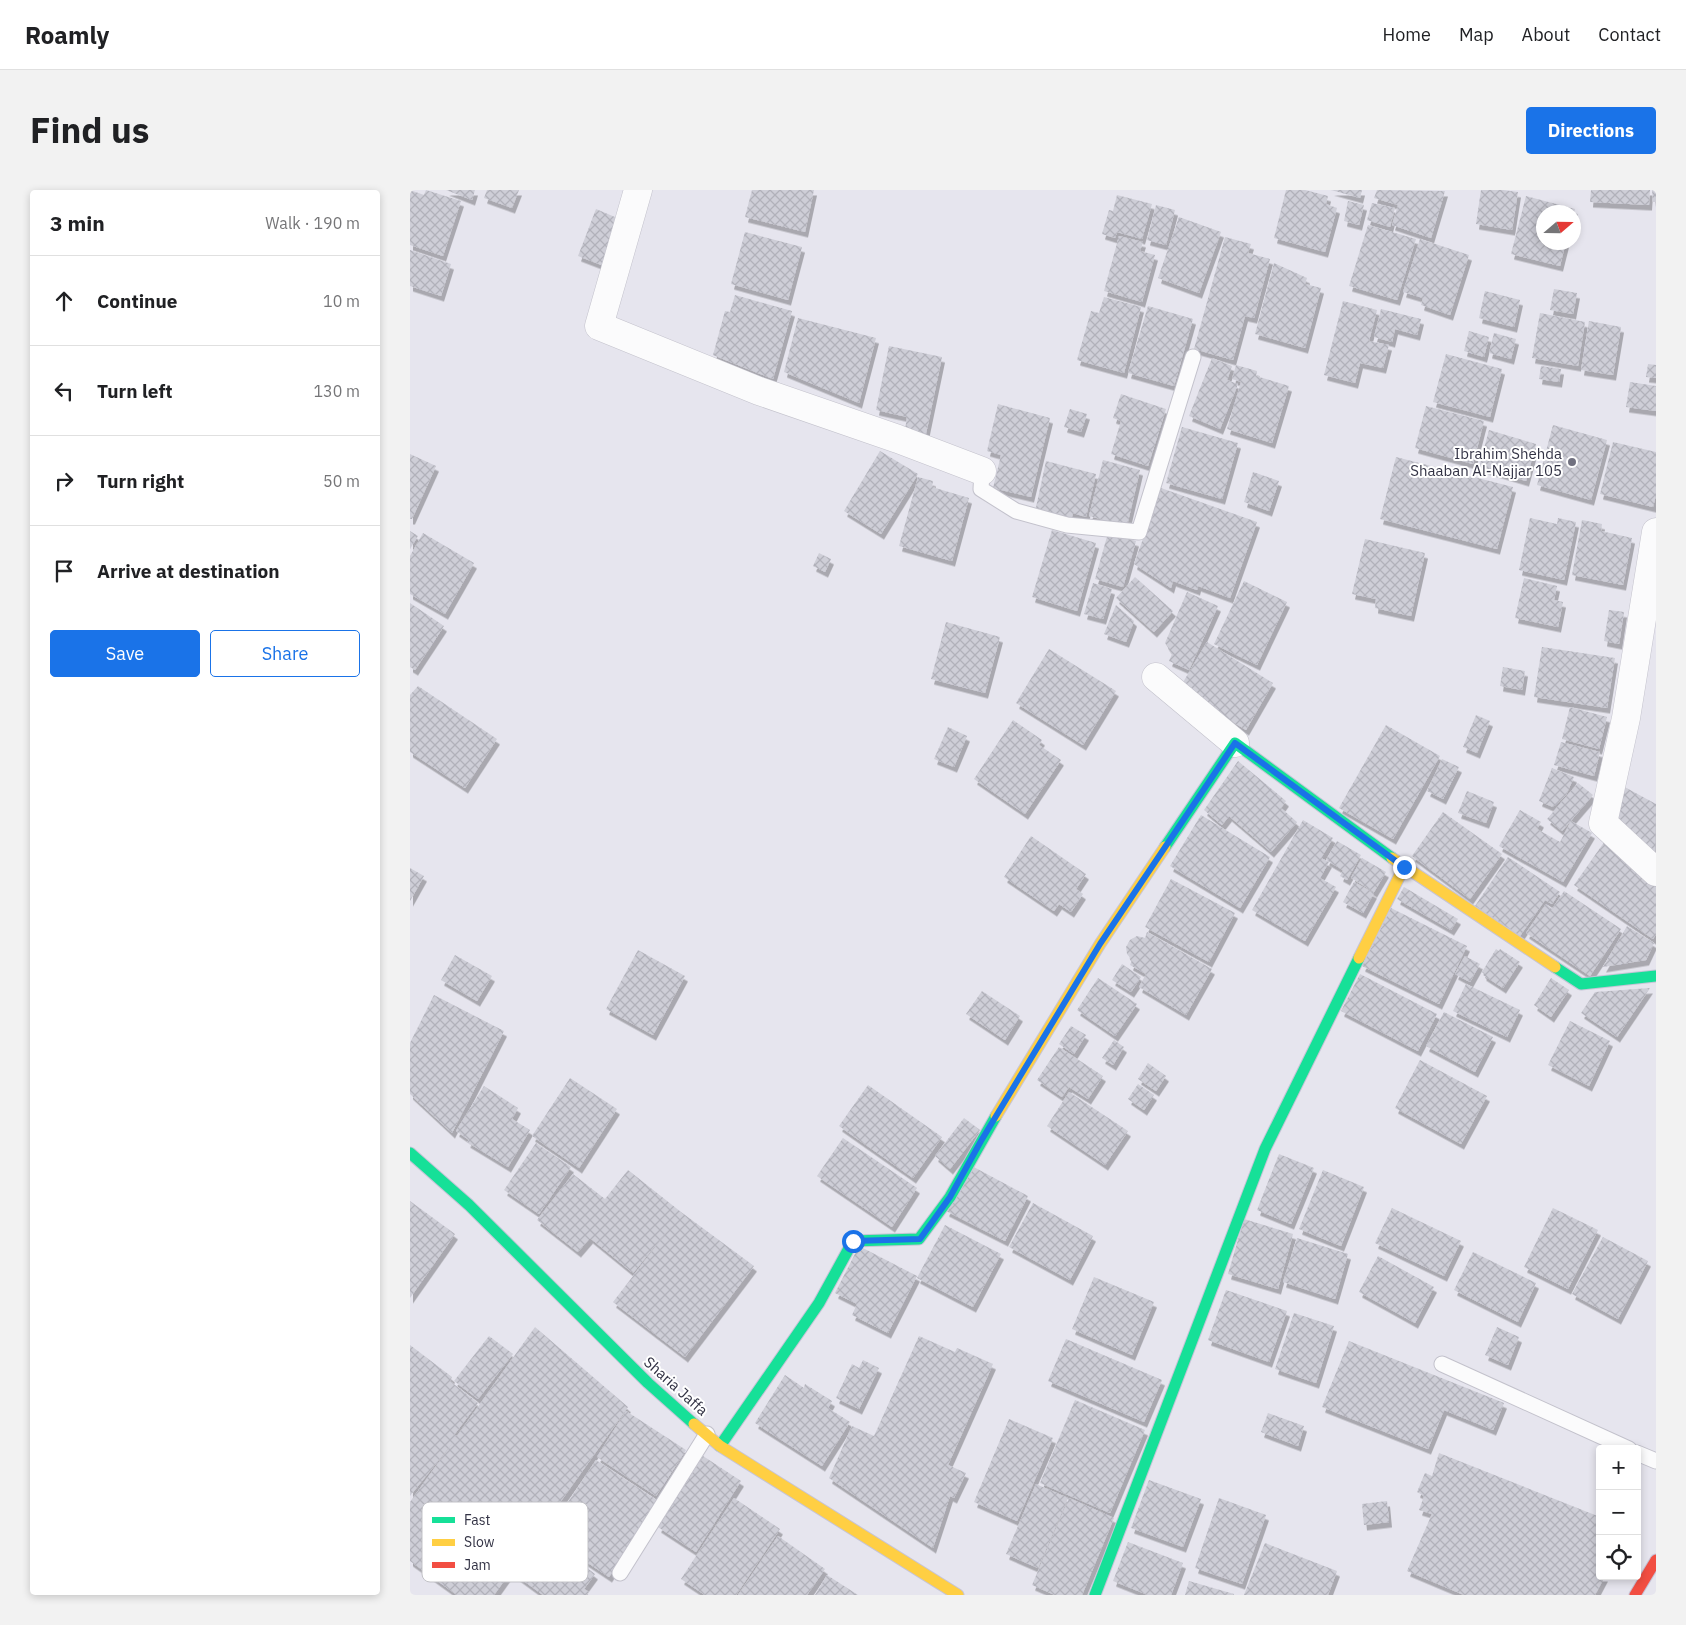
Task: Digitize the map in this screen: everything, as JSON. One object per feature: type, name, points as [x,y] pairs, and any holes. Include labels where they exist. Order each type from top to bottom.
[{"type":"street","points":[[638,190],[599,326],[759,391],[982,470]]},
{"type":"street","points":[[1656,532],[1626,718],[1602,823],[1656,872]]},
{"type":"street","points":[[1156,677],[1235,743],[1404,867],[1581,984],[1656,976]]},
{"type":"street","points":[[720,1446],[819,1303],[853,1241],[920,1239],[950,1197],[981,1141],[1100,944],[1235,743]]},
{"type":"street","points":[[1095,1595],[1265,1149],[1404,867]]},
{"type":"street","name":"Sharia Jaffa","points":[[410,1153],[469,1205],[648,1383],[720,1446],[958,1595]]},
{"type":"street","points":[[1635,1595],[1656,1560]]},
{"type":"lane","points":[[982,470],[981,489],[1016,510],[1068,525],[1139,532],[1193,357]]},
{"type":"lane","points":[[1442,1364],[1620,1445]]},
{"type":"lane","points":[[620,1573],[707,1434]]},
{"type":"lane","points":[[1641,1454],[1656,1461]]},
{"type":"building","points":[[410,190],[424,195],[426,190],[461,201],[443,256],[410,245]]},
{"type":"building","points":[[446,190],[475,190],[472,200]]},
{"type":"building","points":[[487,190],[519,190],[512,208],[484,198]]},
{"type":"building","points":[[752,190],[814,190],[805,232],[745,217]]},
{"type":"building","points":[[1286,190],[1305,190],[1328,196],[1326,204],[1337,208],[1325,252],[1274,238]]},
{"type":"building","points":[[1331,190],[1362,190],[1360,198]]},
{"type":"building","points":[[1377,190],[1445,191],[1431,238],[1392,225],[1398,205],[1374,198]]},
{"type":"building","points":[[1481,190],[1518,192],[1512,230],[1476,224]]},
{"type":"building","points":[[1591,190],[1650,190],[1649,205],[1590,202]]},
{"type":"building","points":[[1652,190],[1656,190],[1656,202],[1653,202]]},
{"type":"building","points":[[1117,195],[1152,204],[1142,239],[1117,232],[1115,238],[1102,234],[1109,210],[1113,211]]},
{"type":"building","points":[[1526,196],[1560,205],[1536,205],[1536,250],[1564,250],[1560,266],[1511,254]]},
{"type":"building","points":[[1348,201],[1364,205],[1359,225],[1344,221]]},
{"type":"building","points":[[1372,203],[1395,208],[1390,227],[1367,220]]},
{"type":"building","points":[[1156,205],[1175,210],[1166,245],[1147,240]]},
{"type":"building","points":[[596,209],[622,220],[604,266],[578,256]]},
{"type":"building","points":[[1179,217],[1221,232],[1199,293],[1158,278]]},
{"type":"building","points":[[1368,225],[1416,239],[1397,300],[1349,286]]},
{"type":"building","points":[[745,232],[802,247],[788,300],[731,284]]},
{"type":"building","points":[[1119,236],[1143,242],[1140,251],[1155,255],[1142,302],[1104,291]]},
{"type":"building","points":[[1225,237],[1251,244],[1248,253],[1270,259],[1254,318],[1245,316],[1233,360],[1194,349]]},
{"type":"building","points":[[1420,239],[1469,255],[1450,315],[1421,305],[1423,298],[1403,292]]},
{"type":"building","points":[[410,250],[451,264],[441,296],[410,286]]},
{"type":"building","points":[[1274,263],[1307,278],[1305,284],[1321,288],[1305,348],[1255,334]]},
{"type":"building","points":[[1554,289],[1577,293],[1573,314],[1550,310]]},
{"type":"building","points":[[1485,291],[1520,300],[1514,327],[1479,318]]},
{"type":"building","points":[[735,295],[792,311],[773,379],[713,355],[725,311],[730,312]]},
{"type":"building","points":[[1104,297],[1141,307],[1124,373],[1077,360],[1091,311],[1099,313]]},
{"type":"building","points":[[1343,301],[1377,310],[1369,341],[1389,345],[1383,368],[1360,363],[1355,383],[1324,375]]},
{"type":"building","points":[[1148,306],[1193,319],[1174,386],[1128,373]]},
{"type":"building","points":[[1381,309],[1421,319],[1417,335],[1395,329],[1392,342],[1374,337]]},
{"type":"building","points":[[1540,313],[1585,322],[1578,366],[1532,358]]},
{"type":"building","points":[[798,318],[876,338],[859,403],[784,372]]},
{"type":"building","points":[[1589,321],[1621,327],[1613,375],[1581,370]]},
{"type":"building","points":[[1469,331],[1489,337],[1484,357],[1464,351]]},
{"type":"building","points":[[1494,333],[1516,339],[1511,359],[1489,353]]},
{"type":"building","points":[[889,346],[942,357],[926,434],[905,430],[907,417],[876,410]]},
{"type":"building","points":[[1446,354],[1502,369],[1490,417],[1433,402]]},
{"type":"building","points":[[1212,358],[1232,366],[1227,380],[1238,384],[1220,429],[1189,416]]},
{"type":"building","points":[[1648,364],[1656,365],[1656,378],[1646,377]]},
{"type":"building","points":[[1236,365],[1257,371],[1256,376],[1289,386],[1272,443],[1227,429],[1241,382],[1232,379]]},
{"type":"building","points":[[1541,366],[1561,369],[1559,382],[1539,379]]},
{"type":"building","points":[[1630,382],[1656,386],[1656,411],[1626,407]]},
{"type":"building","points":[[1121,394],[1166,409],[1148,466],[1111,454],[1121,421],[1113,418]]},
{"type":"building","points":[[998,404],[1050,418],[1031,497],[993,488],[1001,455],[987,451]]},
{"type":"building","points":[[1426,406],[1484,421],[1473,464],[1415,448]]},
{"type":"building","points":[[1070,409],[1087,414],[1081,432],[1064,427]]},
{"type":"building","name":"Ibrahim Shehda Shaaban Al-Najjar 105","points":[[1553,425],[1607,440],[1591,500],[1537,485]]},
{"type":"building","points":[[1182,427],[1238,443],[1222,499],[1166,483]]},
{"type":"building","points":[[1489,430],[1536,444],[1526,481],[1479,467]]},
{"type":"building","points":[[1613,442],[1656,452],[1656,495],[1653,507],[1600,494]]},
{"type":"building","points":[[880,451],[918,474],[881,534],[844,511]]},
{"type":"building","points":[[410,454],[436,466],[412,519],[410,519]]},
{"type":"building","points":[[1396,457],[1513,487],[1497,549],[1380,519]]},
{"type":"building","points":[[1103,460],[1140,470],[1127,526],[1089,516]]},
{"type":"building","points":[[1046,461],[1096,474],[1086,517],[1073,513],[1071,521],[1035,512]]},
{"type":"building","points":[[1253,472],[1279,481],[1269,511],[1244,502]]},
{"type":"building","points":[[918,477],[933,481],[932,487],[969,498],[952,561],[899,546]]},
{"type":"building","points":[[1161,488],[1257,522],[1230,598],[1198,586],[1197,590],[1173,581],[1171,588],[1134,564]]},
{"type":"building","points":[[1530,518],[1557,524],[1558,518],[1576,522],[1564,580],[1519,570]]},
{"type":"building","points":[[1582,520],[1602,524],[1601,531],[1632,538],[1623,585],[1572,575]]},
{"type":"building","points":[[1052,530],[1096,543],[1077,611],[1032,597]]},
{"type":"building","points":[[410,531],[418,536],[410,549]]},
{"type":"building","points":[[423,533],[474,563],[445,614],[410,594],[410,556]]},
{"type":"building","points":[[1108,533],[1136,541],[1123,587],[1095,579]]},
{"type":"building","points":[[1365,539],[1425,553],[1411,616],[1375,608],[1376,599],[1352,594]]},
{"type":"building","points":[[819,553],[831,559],[825,572],[813,566]]},
{"type":"building","points":[[1135,577],[1173,611],[1154,632],[1116,598]]},
{"type":"building","points":[[1524,578],[1557,586],[1554,600],[1563,602],[1558,627],[1515,618]]},
{"type":"building","points":[[1244,581],[1287,602],[1257,665],[1214,644]]},
{"type":"building","points":[[1093,583],[1112,589],[1103,619],[1084,614]]},
{"type":"building","points":[[1187,592],[1218,606],[1189,670],[1169,661],[1172,654],[1165,643]]},
{"type":"building","points":[[410,603],[444,626],[415,670],[410,667]]},
{"type":"building","points":[[1116,605],[1134,621],[1126,642],[1104,634]]},
{"type":"building","points":[[1609,610],[1624,612],[1619,644],[1604,641]]},
{"type":"building","points":[[946,622],[1000,637],[985,693],[931,679]]},
{"type":"building","points":[[1207,642],[1273,683],[1246,730],[1179,689]]},
{"type":"building","points":[[1542,647],[1615,658],[1607,708],[1534,697]]},
{"type":"building","points":[[1049,649],[1116,691],[1083,745],[1016,703]]},
{"type":"building","points":[[1503,667],[1525,671],[1522,690],[1500,686]]},
{"type":"building","points":[[418,686],[497,739],[465,788],[410,752],[410,695]]},
{"type":"building","points":[[1570,707],[1607,717],[1599,749],[1562,739]]},
{"type":"building","points":[[1476,715],[1490,721],[1477,753],[1463,747]]},
{"type":"building","points":[[1013,720],[1042,740],[1039,745],[1061,760],[1025,814],[974,779]]},
{"type":"building","points":[[1386,725],[1440,756],[1393,839],[1339,808]]},
{"type":"building","points":[[948,727],[967,736],[954,767],[934,759]]},
{"type":"building","points":[[1561,742],[1600,752],[1594,776],[1554,765]]},
{"type":"building","points":[[1442,759],[1459,767],[1443,799],[1427,791]]},
{"type":"building","points":[[1238,761],[1286,801],[1281,808],[1297,822],[1271,852],[1229,816],[1222,825],[1204,810]]},
{"type":"building","points":[[1552,768],[1574,777],[1566,795],[1553,807],[1539,801]]},
{"type":"building","points":[[1578,783],[1593,795],[1562,831],[1547,819]]},
{"type":"building","points":[[1619,784],[1656,804],[1655,855],[1612,822]]},
{"type":"building","points":[[1467,791],[1494,802],[1486,823],[1458,813]]},
{"type":"building","points":[[1520,810],[1541,822],[1537,829],[1560,842],[1571,821],[1592,833],[1563,882],[1499,846]]},
{"type":"building","points":[[1443,812],[1502,854],[1470,899],[1412,856]]},
{"type":"building","points":[[1201,815],[1270,857],[1240,908],[1170,866]]},
{"type":"building","points":[[1303,820],[1333,838],[1321,858],[1329,862],[1320,878],[1336,887],[1305,941],[1252,910]]},
{"type":"building","points":[[1031,836],[1086,874],[1076,889],[1083,894],[1071,912],[1059,904],[1054,911],[1004,877]]},
{"type":"building","points":[[1607,838],[1656,880],[1656,934],[1653,939],[1574,885]]},
{"type":"building","points":[[1337,841],[1361,855],[1347,880],[1340,876],[1343,870],[1326,860]]},
{"type":"building","points":[[1508,857],[1560,892],[1552,904],[1545,900],[1520,936],[1475,906]]},
{"type":"building","points":[[1362,858],[1386,872],[1374,892],[1351,878]]},
{"type":"building","points":[[410,868],[424,876],[410,901]]},
{"type":"building","points":[[1171,879],[1235,913],[1209,962],[1145,927]]},
{"type":"building","points":[[1354,882],[1374,893],[1363,913],[1343,902]]},
{"type":"building","points":[[1404,887],[1458,919],[1451,930],[1397,899]]},
{"type":"building","points":[[1564,891],[1621,929],[1590,976],[1526,933],[1546,904],[1552,909]]},
{"type":"building","points":[[1391,908],[1467,946],[1439,1004],[1362,966]]},
{"type":"building","points":[[1627,926],[1654,943],[1646,960],[1603,967]]},
{"type":"building","points":[[1147,932],[1212,969],[1186,1015],[1139,987],[1146,974],[1130,965],[1132,960],[1127,954],[1126,947],[1130,940],[1137,936],[1145,938]]},
{"type":"building","points":[[1496,949],[1499,951],[1500,949],[1520,962],[1503,988],[1483,975],[1482,972]]},
{"type":"building","points":[[638,950],[685,976],[653,1035],[606,1009]]},
{"type":"building","points":[[455,955],[492,976],[477,1001],[441,980]]},
{"type":"building","points":[[1465,956],[1480,964],[1470,982],[1455,974]]},
{"type":"building","points":[[1122,964],[1141,977],[1131,992],[1112,980]]},
{"type":"building","points":[[1360,974],[1437,1014],[1418,1051],[1341,1011]]},
{"type":"building","points":[[1098,978],[1137,1004],[1115,1036],[1077,1010]]},
{"type":"building","points":[[1551,978],[1569,990],[1551,1017],[1534,1005]]},
{"type":"building","points":[[1466,984],[1520,1010],[1507,1037],[1453,1011]]},
{"type":"building","points":[[1650,988],[1617,1037],[1581,1013],[1595,992]]},
{"type":"building","points":[[982,991],[1020,1016],[1005,1040],[966,1014]]},
{"type":"building","points":[[434,995],[504,1031],[452,1133],[410,1094],[410,1043]]},
{"type":"building","points":[[1444,1012],[1493,1037],[1475,1072],[1426,1046]]},
{"type":"building","points":[[1570,1021],[1610,1041],[1589,1086],[1548,1065]]},
{"type":"building","points":[[1071,1026],[1086,1035],[1074,1054],[1059,1044]]},
{"type":"building","points":[[1114,1040],[1124,1047],[1113,1065],[1102,1058]]},
{"type":"building","points":[[1059,1047],[1103,1076],[1088,1099],[1069,1087],[1062,1097],[1037,1080]]},
{"type":"building","points":[[1420,1060],[1487,1096],[1461,1144],[1395,1108]]},
{"type":"building","points":[[1148,1063],[1166,1076],[1156,1091],[1138,1079]]},
{"type":"building","points":[[570,1078],[617,1109],[579,1168],[532,1136]]},
{"type":"building","points":[[1138,1084],[1154,1095],[1144,1110],[1128,1099]]},
{"type":"building","points":[[868,1085],[942,1137],[913,1178],[839,1126]]},
{"type":"building","points":[[484,1086],[518,1108],[512,1119],[530,1130],[508,1167],[467,1142],[469,1140],[456,1131]]},
{"type":"building","points":[[1069,1092],[1128,1131],[1105,1165],[1047,1126]]},
{"type":"building","points":[[964,1118],[980,1130],[950,1169],[935,1156]]},
{"type":"building","points":[[843,1138],[917,1188],[892,1227],[817,1176]]},
{"type":"building","points":[[536,1143],[571,1167],[539,1214],[504,1190]]},
{"type":"building","points":[[1279,1154],[1314,1168],[1291,1224],[1257,1210]]},
{"type":"building","points":[[970,1165],[1028,1196],[1005,1241],[946,1211]]},
{"type":"building","points":[[628,1170],[754,1266],[685,1357],[613,1302],[673,1224],[633,1273],[590,1238],[578,1252],[537,1220],[573,1174],[605,1199]]},
{"type":"building","points":[[1323,1170],[1364,1187],[1341,1246],[1299,1229]]},
{"type":"building","points":[[410,1201],[455,1234],[410,1298]]},
{"type":"building","points":[[1033,1203],[1093,1236],[1070,1280],[1009,1247]]},
{"type":"building","points":[[1392,1208],[1461,1241],[1444,1276],[1375,1243]]},
{"type":"building","points":[[1553,1208],[1598,1230],[1568,1289],[1524,1267]]},
{"type":"building","points":[[1244,1219],[1293,1234],[1278,1289],[1228,1274]]},
{"type":"building","points":[[945,1225],[1001,1254],[973,1307],[917,1278]]},
{"type":"building","points":[[1603,1237],[1648,1261],[1618,1319],[1572,1294]]},
{"type":"building","points":[[1297,1238],[1348,1254],[1335,1299],[1283,1282]]},
{"type":"building","points":[[859,1246],[917,1276],[888,1333],[852,1315],[857,1304],[835,1293]]},
{"type":"building","points":[[1473,1252],[1536,1283],[1518,1322],[1454,1290]]},
{"type":"building","points":[[1378,1256],[1434,1287],[1415,1323],[1359,1292]]},
{"type":"building","points":[[1094,1277],[1154,1302],[1132,1355],[1072,1329]]},
{"type":"building","points":[[1226,1290],[1287,1311],[1269,1362],[1208,1340]]},
{"type":"building","points":[[1294,1313],[1334,1326],[1316,1383],[1275,1369]]},
{"type":"building","points":[[535,1327],[628,1407],[560,1502],[422,1502],[422,1570],[410,1561],[410,1502],[454,1441],[410,1496],[410,1345],[452,1377],[450,1381],[478,1403],[454,1435],[457,1436]]},
{"type":"building","points":[[1497,1327],[1519,1337],[1508,1365],[1485,1355]]},
{"type":"building","points":[[489,1336],[513,1354],[478,1399],[454,1381]]},
{"type":"building","points":[[919,1336],[955,1352],[957,1348],[993,1364],[948,1465],[966,1473],[954,1498],[950,1496],[933,1548],[829,1478],[852,1426],[874,1436]]},
{"type":"building","points":[[1066,1339],[1162,1380],[1144,1422],[1048,1381]]},
{"type":"building","points":[[1349,1341],[1504,1403],[1493,1430],[1444,1410],[1428,1449],[1322,1407]]},
{"type":"building","points":[[863,1360],[879,1368],[859,1409],[836,1398],[852,1364],[859,1368]]},
{"type":"building","points":[[785,1375],[804,1388],[805,1384],[832,1401],[828,1408],[850,1422],[822,1466],[755,1423]]},
{"type":"building","points":[[1075,1400],[1145,1430],[1110,1513],[1040,1483]]},
{"type":"building","points":[[626,1411],[686,1450],[656,1496],[597,1457]]},
{"type":"building","points":[[1268,1413],[1304,1426],[1298,1446],[1261,1432]]},
{"type":"building","points":[[1009,1419],[1053,1438],[1017,1521],[974,1502]]},
{"type":"building","points":[[1439,1453],[1596,1515],[1596,1580],[1603,1580],[1595,1595],[1464,1595],[1407,1571],[1432,1514],[1419,1510],[1424,1496],[1417,1492],[1425,1473],[1432,1476]]},
{"type":"building","points":[[703,1456],[741,1481],[696,1552],[658,1527]]},
{"type":"building","points":[[596,1460],[658,1501],[609,1577],[588,1563],[588,1502],[568,1502]]},
{"type":"building","points":[[1149,1480],[1201,1499],[1183,1547],[1131,1528]]},
{"type":"building","points":[[1036,1484],[1068,1498],[1038,1568],[1006,1554]]},
{"type":"building","points":[[734,1498],[780,1529],[736,1595],[705,1595],[681,1579]]},
{"type":"building","points":[[1069,1498],[1114,1518],[1082,1595],[1055,1595],[1032,1585]]},
{"type":"building","points":[[1219,1498],[1266,1515],[1242,1584],[1195,1568]]},
{"type":"building","points":[[1387,1501],[1389,1522],[1364,1525],[1362,1504]]},
{"type":"building","points":[[778,1536],[825,1569],[807,1595],[738,1595]]},
{"type":"building","points":[[1128,1542],[1183,1563],[1171,1595],[1148,1595],[1113,1581]]},
{"type":"building","points":[[1265,1543],[1337,1571],[1328,1595],[1244,1595]]},
{"type":"building","points":[[588,1569],[595,1574],[584,1589],[589,1592],[586,1595],[543,1595],[525,1582],[588,1582]]},
{"type":"building","points":[[827,1575],[858,1595],[815,1595]]},
{"type":"building","points":[[1189,1581],[1234,1594],[1234,1595],[1185,1595]]},
{"type":"building","points":[[439,1582],[503,1582],[494,1595],[457,1595]]},
{"type":"traffic: fast","points":[[1165,847],[1235,743],[1392,858]]},
{"type":"traffic: fast","points":[[1095,1595],[1265,1149],[1359,958]]},
{"type":"traffic: fast","points":[[1555,967],[1581,984],[1656,976]]},
{"type":"traffic: fast","points":[[720,1446],[819,1303],[853,1241],[919,1239],[950,1197],[996,1116]]},
{"type":"traffic: fast","points":[[410,1153],[469,1205],[648,1383],[694,1424]]},
{"type":"traffic: slow","points":[[996,1116],[1100,944],[1165,847]]},
{"type":"traffic: slow","points":[[1392,858],[1555,967]]},
{"type":"traffic: slow","points":[[1359,958],[1404,867]]},
{"type":"traffic: slow","points":[[694,1424],[720,1446],[958,1595]]},
{"type":"traffic: jam","points":[[1635,1595],[1656,1560]]},
{"type":"place","name":"Ibrahim Shehda Shaaban Al-Najjar 105","points":[[1572,462]]},
{"type":"route","points":[[853,1241],[920,1239],[950,1197],[981,1141],[1100,944],[1235,743],[1404,867]]}]
